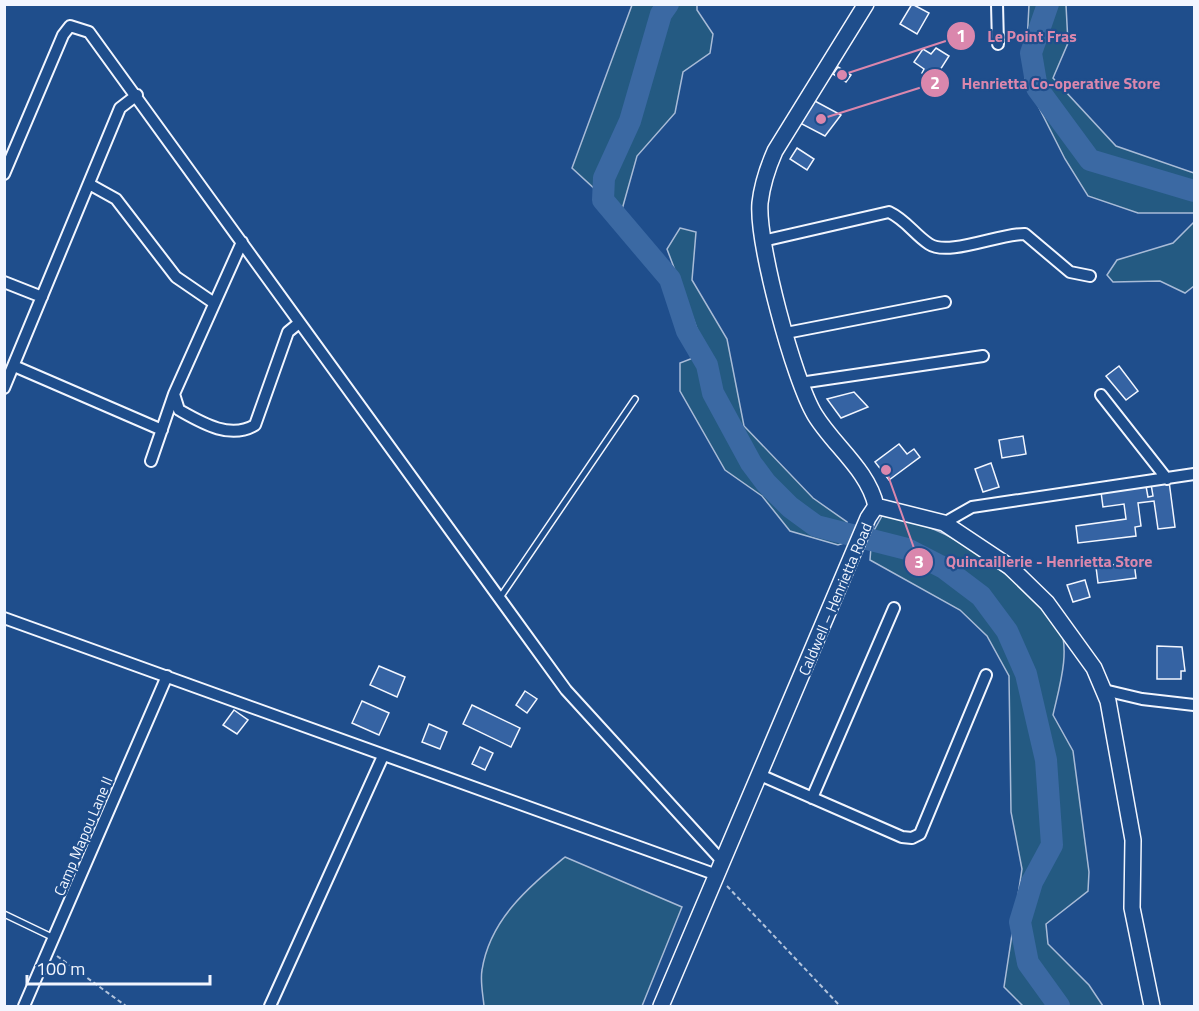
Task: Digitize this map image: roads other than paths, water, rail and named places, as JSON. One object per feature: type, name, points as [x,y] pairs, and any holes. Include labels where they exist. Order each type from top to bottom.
[{"type":"main road","name":"Caldwell – Henrietta Road","points":[[661,1006],[872,512],[873,495],[862,475],[816,417],[800,383],[763,241],[760,203],[766,170],[775,151],[866,4]]},
{"type":"main road","points":[[872,512],[944,524],[1010,567],[1047,603],[1089,660],[1104,690],[1133,840],[1132,908],[1152,1006]]},
{"type":"street","points":[[997,4],[998,44]]},
{"type":"street","points":[[4,174],[63,35],[70,26],[89,32],[137,95],[299,323],[566,690],[719,868]]},
{"type":"street","points":[[4,388],[120,108],[137,95]]},
{"type":"street","points":[[4,140],[16,145]]},
{"type":"street","points":[[88,184],[116,199],[176,277],[214,303]]},
{"type":"street","points":[[763,241],[889,212],[901,218],[929,244],[936,246],[951,247],[1025,234],[1070,272],[1090,276]]},
{"type":"street","points":[[151,461],[174,394],[242,242]]},
{"type":"street","points":[[4,282],[42,297]]},
{"type":"street","points":[[786,333],[945,302]]},
{"type":"street","points":[[174,394],[179,410],[201,422],[228,431],[246,430],[255,424],[288,332],[299,323]]},
{"type":"street","points":[[800,383],[983,356]]},
{"type":"street","points":[[14,366],[162,430]]},
{"type":"street","points":[[1101,395],[1167,479]]},
{"type":"street","points":[[944,524],[972,507],[1194,474]]},
{"type":"street","points":[[812,798],[894,608]]},
{"type":"street","points":[[4,618],[383,756],[719,868]]},
{"type":"street","points":[[760,775],[902,837],[912,838],[920,834],[986,675]]},
{"type":"street","name":"Camp Mapou Lane II","points":[[24,1006],[50,951],[167,676]]},
{"type":"street","points":[[1104,690],[1142,699],[1194,705]]},
{"type":"street","points":[[270,1006],[383,756]]},
{"type":"lane","points":[[499,599],[635,399]]},
{"type":"lane","points":[[4,914],[55,939]]},
{"type":"waterway","points":[[668,4],[661,14],[630,121],[604,178],[603,200],[670,279],[687,331],[707,365],[713,393],[751,463],[766,483],[790,507],[816,526],[907,549],[944,568],[981,596],[1007,631],[1026,674],[1046,760],[1052,845],[1032,882],[1020,922],[1028,963],[1059,1006]]},
{"type":"waterway","points":[[1048,4],[1031,53],[1037,88],[1090,160],[1194,191]]},
{"type":"place","name":"Le Point Fras","points":[[842,75]]},
{"type":"place","name":"Henrietta Co-operative Store","points":[[821,119]]},
{"type":"place","name":"Quincaillerie - Henrietta Store","points":[[886,470]]}]
